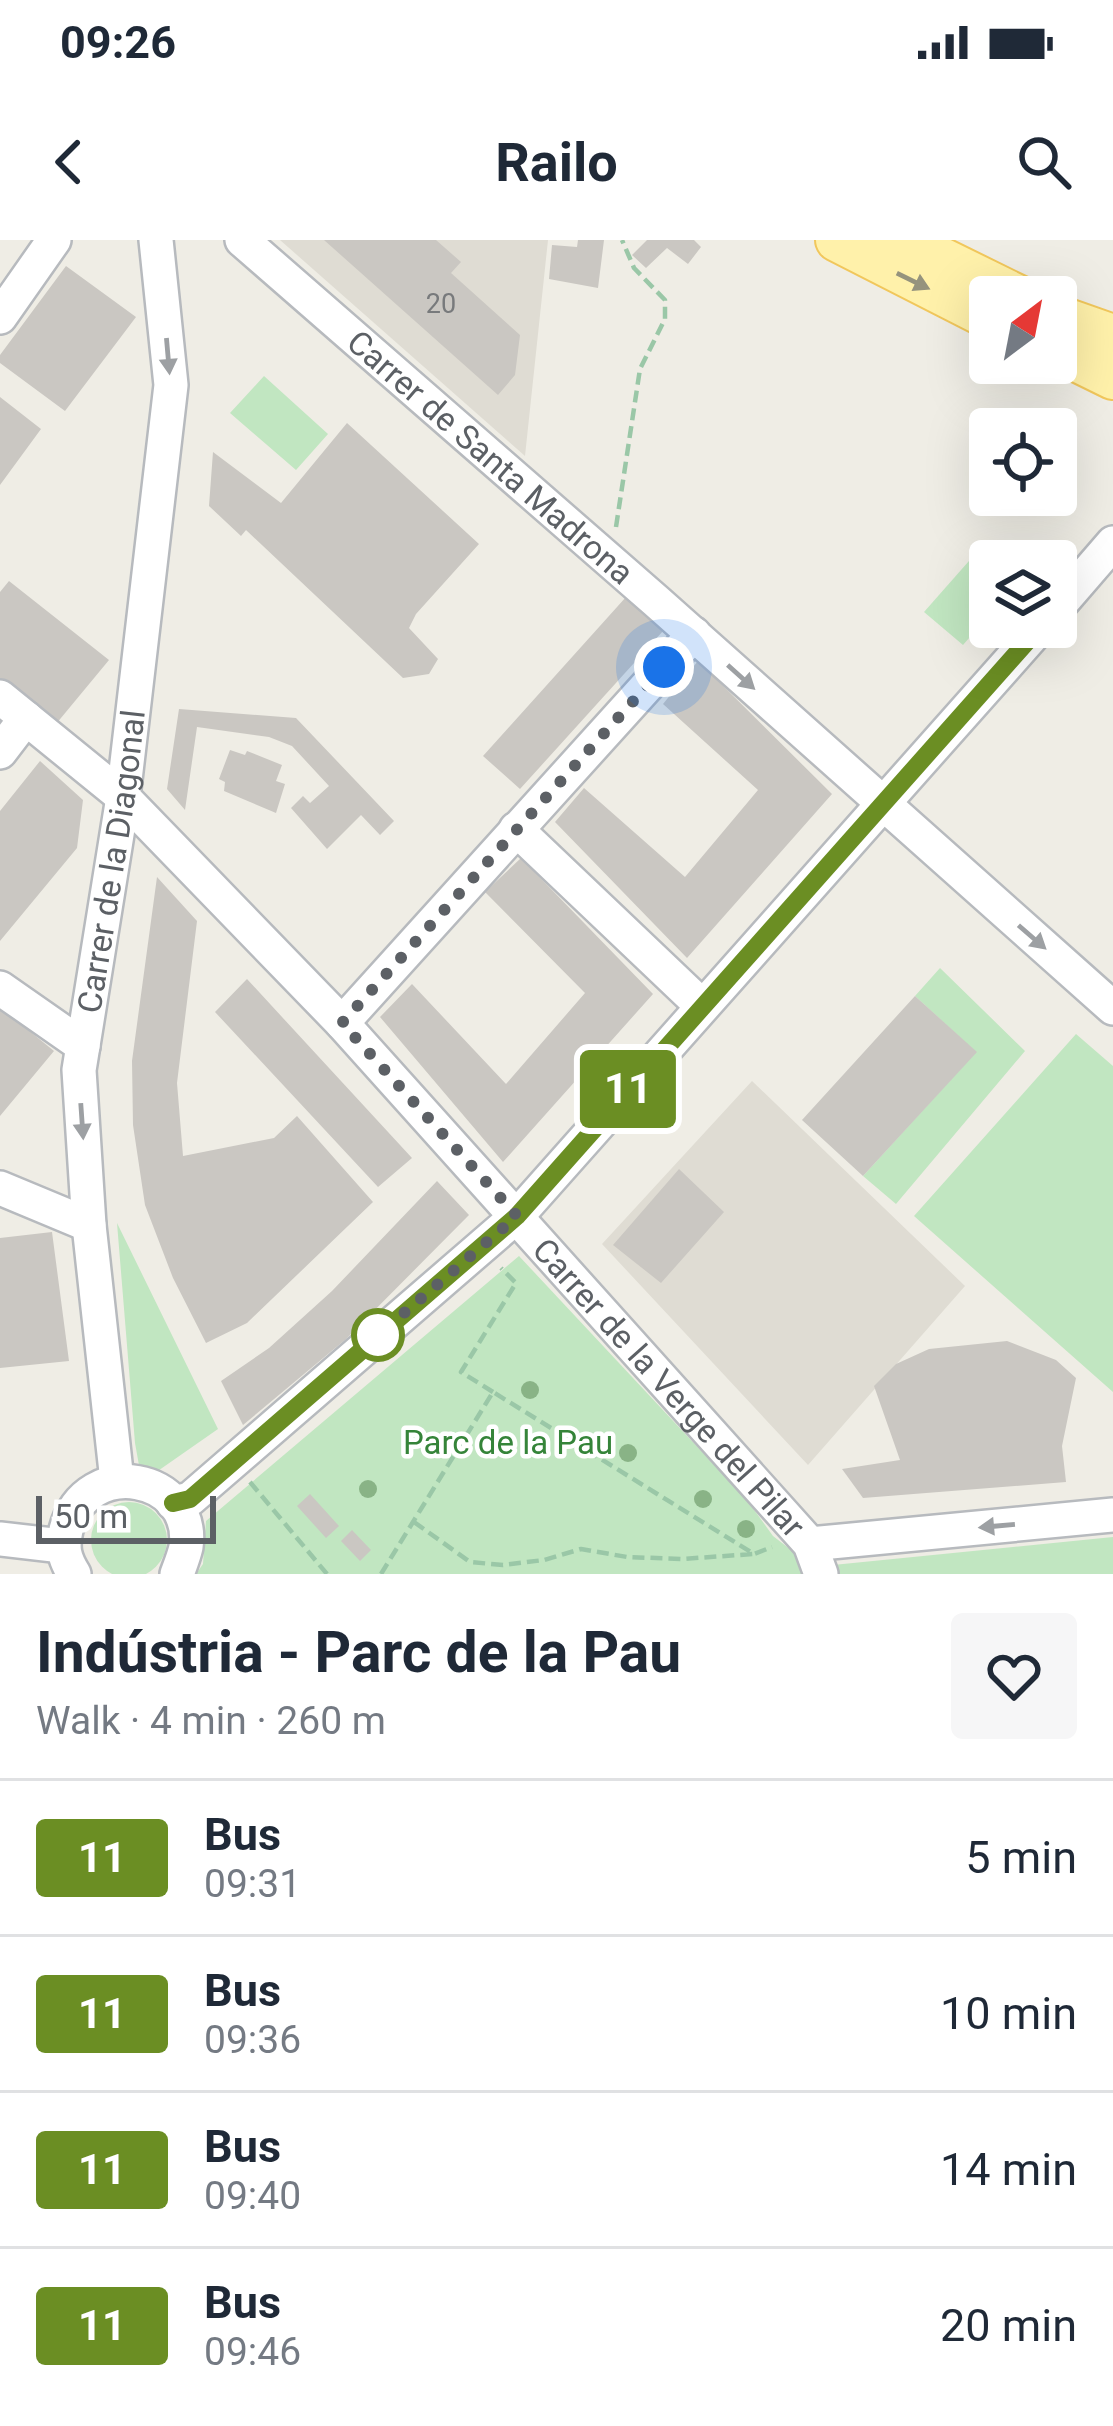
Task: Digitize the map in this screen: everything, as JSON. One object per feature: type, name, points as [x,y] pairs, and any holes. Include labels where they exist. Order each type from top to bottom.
[{"type":"main road","points":[[837,240],[969,307]]},
{"type":"main road","points":[[903,240],[976,276]]},
{"type":"main road","points":[[1077,323],[1113,336]]},
{"type":"main road","points":[[1077,360],[1113,378]]},
{"type":"street","points":[[0,317],[54,240]]},
{"type":"street","name":"Carrer de la Diagonal","points":[[117,1480],[89,1226],[79,1070],[123,797],[171,385],[156,240]]},
{"type":"street","name":"Carrer de Santa Madrona","points":[[242,240],[1113,1008]]},
{"type":"street","points":[[1077,586],[1110,549]]},
{"type":"street","points":[[342,1023],[694,634]]},
{"type":"street","points":[[173,1503],[190,1499],[517,1216],[1021,648]]},
{"type":"street","points":[[0,752],[13,708]]},
{"type":"street","name":"Carrer de la Verge del Pilar","points":[[13,708],[123,797],[342,1023],[517,1216],[805,1554]]},
{"type":"street","points":[[516,830],[701,1005]]},
{"type":"street","points":[[0,988],[83,1046]]},
{"type":"street","points":[[0,1188],[89,1226]]},
{"type":"street","points":[[0,1539],[68,1560],[71,1511],[85,1495],[117,1480],[142,1482],[173,1503],[184,1525],[186,1546],[177,1574]]},
{"type":"street","points":[[805,1554],[1113,1515]]},
{"type":"path","points":[[612,562],[640,369],[665,320],[664,300],[634,268],[622,240]]},
{"type":"path","points":[[497,1264],[516,1283],[461,1372],[754,1554]]},
{"type":"path","points":[[381,1574],[493,1392]]},
{"type":"path","points":[[233,1461],[327,1574]]},
{"type":"path","points":[[414,1522],[470,1562],[524,1562],[581,1549],[682,1559],[805,1554]]},
{"type":"shaded area","points":[[280,240],[548,240],[525,456]]},
{"type":"shaded area","points":[[752,1081],[965,1286],[808,1465],[602,1244]]},
{"type":"green space","points":[[264,376],[328,434],[296,470],[230,413]]},
{"type":"green space","points":[[969,561],[969,638],[963,645],[924,612]]},
{"type":"green space","points":[[940,968],[1025,1051],[896,1204],[863,1176],[976,1052],[915,996]]},
{"type":"green space","points":[[1076,1034],[1113,1066],[1113,1392],[914,1216]]},
{"type":"green space","points":[[117,1223],[218,1429],[142,1482],[135,1443]]},
{"type":"green space","name":"Parc de la Pau","points":[[519,1256],[747,1500],[773,1536],[813,1567],[1113,1537],[1113,1574],[196,1574],[203,1564],[206,1521]]},
{"type":"green space","points":[[114,1505],[144,1505],[164,1525],[164,1555],[146,1574],[112,1574],[94,1555],[94,1525]]},
{"type":"building","points":[[324,240],[436,240],[461,262],[451,273],[520,335],[515,375],[498,395]]},
{"type":"building","points":[[578,240],[604,240],[598,288],[549,279],[552,245],[577,247]]},
{"type":"building","points":[[647,240],[694,240],[701,247],[688,264],[667,248],[646,268],[632,255]]},
{"type":"building","points":[[66,266],[136,317],[65,411],[0,363],[0,355]]},
{"type":"building","points":[[0,397],[41,429],[0,485]]},
{"type":"building","points":[[347,423],[479,544],[409,628],[438,659],[429,674],[403,678],[246,530],[241,536],[209,506],[213,452],[281,503]]},
{"type":"building","points":[[9,581],[109,660],[56,724],[0,678],[0,592]]},
{"type":"building","points":[[626,597],[663,631],[520,789],[483,756]]},
{"type":"building","points":[[698,661],[832,794],[687,958],[555,822],[584,788],[685,877],[758,790],[663,704]]},
{"type":"building","points":[[179,709],[296,718],[394,821],[380,835],[361,815],[327,849],[291,808],[303,796],[310,803],[329,786],[292,746],[269,737],[197,727],[185,810],[167,789]]},
{"type":"building","points":[[230,750],[245,755],[247,751],[282,765],[276,781],[285,784],[276,813],[224,791],[225,782],[219,779]]},
{"type":"building","points":[[40,761],[83,800],[77,848],[0,941],[0,811]]},
{"type":"building","points":[[521,858],[653,994],[503,1162],[380,1017],[412,984],[506,1084],[585,993],[485,892]]},
{"type":"building","points":[[157,877],[197,921],[177,1083],[183,1156],[274,1138],[297,1116],[373,1202],[247,1323],[206,1343],[173,1278],[145,1205],[133,1125],[132,1061]]},
{"type":"building","points":[[247,979],[412,1158],[378,1187],[215,1012]]},
{"type":"building","points":[[915,996],[977,1052],[863,1176],[802,1120]]},
{"type":"building","points":[[0,1007],[54,1051],[0,1116]]},
{"type":"building","points":[[679,1169],[724,1212],[661,1283],[613,1245]]},
{"type":"building","points":[[437,1181],[469,1215],[346,1339],[243,1425],[221,1381],[269,1348],[332,1291]]},
{"type":"building","points":[[52,1232],[69,1361],[0,1368],[0,1238]]},
{"type":"building","points":[[1007,1341],[1056,1360],[1076,1378],[1062,1446],[1066,1482],[863,1498],[842,1469],[900,1460],[874,1386],[896,1364],[929,1349]]},
{"type":"building","points":[[310,1494],[339,1526],[326,1538],[297,1506]]},
{"type":"building","points":[[352,1530],[371,1550],[360,1561],[341,1541]]},
{"type":"bus line","name":"11","points":[[173,1503],[190,1499],[517,1216],[1021,648]]},
{"type":"route","points":[[378,1335],[375,1338],[517,1216],[342,1023],[664,667]]}]
